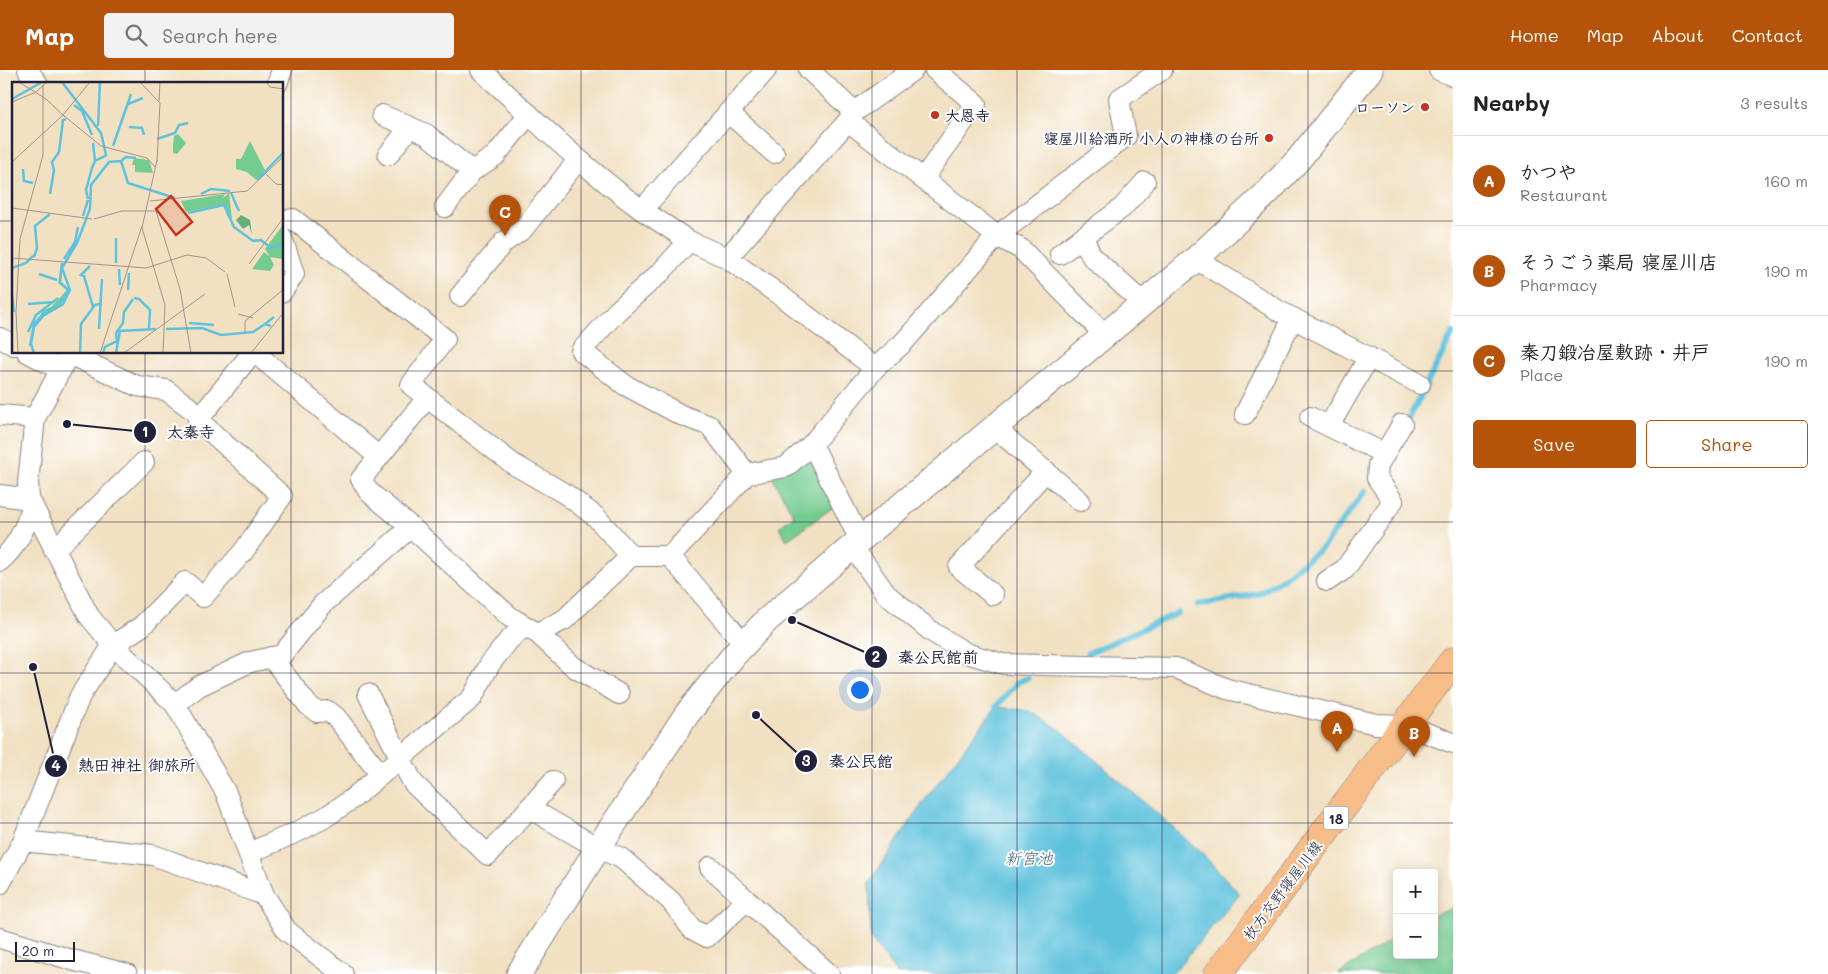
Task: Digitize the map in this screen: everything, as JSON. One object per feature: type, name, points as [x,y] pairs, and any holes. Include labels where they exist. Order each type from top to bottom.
[{"type":"main road","name":"枚方交野寝屋川線","points":[[1218,974],[1453,661]]},
{"type":"street","points":[[28,70],[37,82]]},
{"type":"street","points":[[278,82],[282,70]]},
{"type":"street","points":[[481,70],[578,160],[608,185],[688,241],[727,258],[781,296],[876,368]]},
{"type":"street","points":[[642,210],[766,70]]},
{"type":"street","points":[[809,70],[851,117],[923,178],[996,236],[1021,249],[1106,336]]},
{"type":"street","points":[[727,258],[851,117],[913,70]]},
{"type":"street","points":[[923,178],[976,104],[935,70]]},
{"type":"street","points":[[249,853],[324,818],[352,799],[472,698],[490,664],[508,640],[531,630],[564,620],[631,556],[670,556],[747,474],[786,467],[812,444],[876,368],[903,342],[996,236],[1126,136],[1119,99],[1162,70]]},
{"type":"street","points":[[519,974],[598,848],[687,714],[744,644],[766,621],[857,543],[1196,259],[1268,192],[1298,160],[1370,70]]},
{"type":"street","points":[[1439,70],[1453,76]]},
{"type":"street","points":[[729,113],[774,153]]},
{"type":"street","points":[[445,207],[472,171],[495,156],[529,114]]},
{"type":"street","points":[[382,115],[426,134],[472,171]]},
{"type":"street","points":[[388,155],[410,127]]},
{"type":"street","points":[[460,296],[503,243],[522,229],[578,160]]},
{"type":"street","points":[[1060,254],[1122,208],[1145,182]]},
{"type":"street","points":[[284,221],[293,219],[445,338],[412,385],[512,464],[567,495],[596,518],[631,556]]},
{"type":"street","points":[[1083,237],[1092,257],[1144,304]]},
{"type":"street","points":[[688,241],[661,272],[617,311],[581,351],[625,385],[681,415],[710,426],[747,474]]},
{"type":"street","points":[[284,244],[294,274],[284,289]]},
{"type":"street","points":[[1196,259],[1293,318],[1420,384]]},
{"type":"street","points":[[1245,414],[1293,318]]},
{"type":"street","points":[[0,338],[12,345]]},
{"type":"street","points":[[38,354],[67,359],[138,386],[166,390],[201,416]]},
{"type":"street","points":[[0,884],[23,841],[80,696],[113,645],[142,626],[185,582],[203,597],[243,552],[282,496],[198,420],[251,354]]},
{"type":"street","points":[[254,354],[379,457]]},
{"type":"street","points":[[1329,426],[1369,357]]},
{"type":"street","points":[[67,359],[34,418],[28,482],[31,503],[89,616],[113,645],[175,704],[226,793],[264,895],[287,931],[343,974]]},
{"type":"street","points":[[427,398],[361,479],[369,492],[510,617],[531,630],[574,667],[619,694]]},
{"type":"street","points":[[0,415],[34,418]]},
{"type":"street","points":[[1310,416],[1385,454]]},
{"type":"street","points":[[1328,581],[1346,569],[1393,501],[1377,478],[1378,465],[1402,424]]},
{"type":"street","points":[[995,428],[1080,501]]},
{"type":"street","points":[[812,444],[857,543],[886,594],[932,632],[966,654],[1003,664],[1176,668],[1227,689],[1376,724],[1406,725],[1453,743]]},
{"type":"street","points":[[54,550],[144,462]]},
{"type":"street","points":[[993,594],[959,567],[1046,471]]},
{"type":"street","points":[[0,495],[31,503]]},
{"type":"street","points":[[0,561],[9,553],[22,535],[31,503]]},
{"type":"street","points":[[175,704],[199,686],[250,662],[282,655],[323,604],[410,527]]},
{"type":"street","points":[[670,556],[744,644]]},
{"type":"street","points":[[271,657],[308,705],[317,712],[328,711],[336,717],[380,774]]},
{"type":"street","points":[[368,694],[413,783],[488,855],[553,781]]},
{"type":"street","points":[[529,808],[598,848],[622,858],[672,901],[692,929],[707,936],[746,901]]},
{"type":"street","points":[[23,841],[153,855],[264,895]]},
{"type":"street","points":[[710,867],[826,973]]},
{"type":"street","points":[[0,938],[72,960],[127,974]]},
{"type":"green space","points":[[806,452],[835,506],[787,540],[779,527],[794,516],[770,473]]},
{"type":"green space","points":[[1453,908],[1453,974],[1338,974],[1393,939],[1393,959],[1438,959],[1438,914]]},
{"type":"water","name":"新宮池","points":[[996,707],[1030,711],[1062,731],[1176,830],[1240,894],[1172,974],[897,974],[871,939],[869,883],[927,797]]},
{"type":"waterway","points":[[1406,424],[1453,333]]},
{"type":"waterway","points":[[1198,605],[1258,594],[1284,578],[1323,547],[1365,491]]},
{"type":"waterway","points":[[1088,653],[1178,613]]},
{"type":"waterway","points":[[996,707],[1018,682],[1028,678]]},
{"type":"place","name":"ローソン","points":[[1425,107]]},
{"type":"place","name":"大恩寺","points":[[935,115]]},
{"type":"place","name":"寝屋川給酒所 小人の神様の台所","points":[[1269,138]]},
{"type":"place","name":"秦刀鍛冶屋敷跡・井戸","points":[[505,236]]},
{"type":"place","name":"太秦寺","points":[[67,424]]},
{"type":"place","name":"秦公民館前","points":[[792,620]]},
{"type":"place","name":"熱田神社 御旅所","points":[[33,667]]},
{"type":"place","name":"秦公民館","points":[[756,715]]},
{"type":"place","name":"かつや","points":[[1337,752]]},
{"type":"place","name":"そうごう薬局 寝屋川店","points":[[1414,757]]}]
